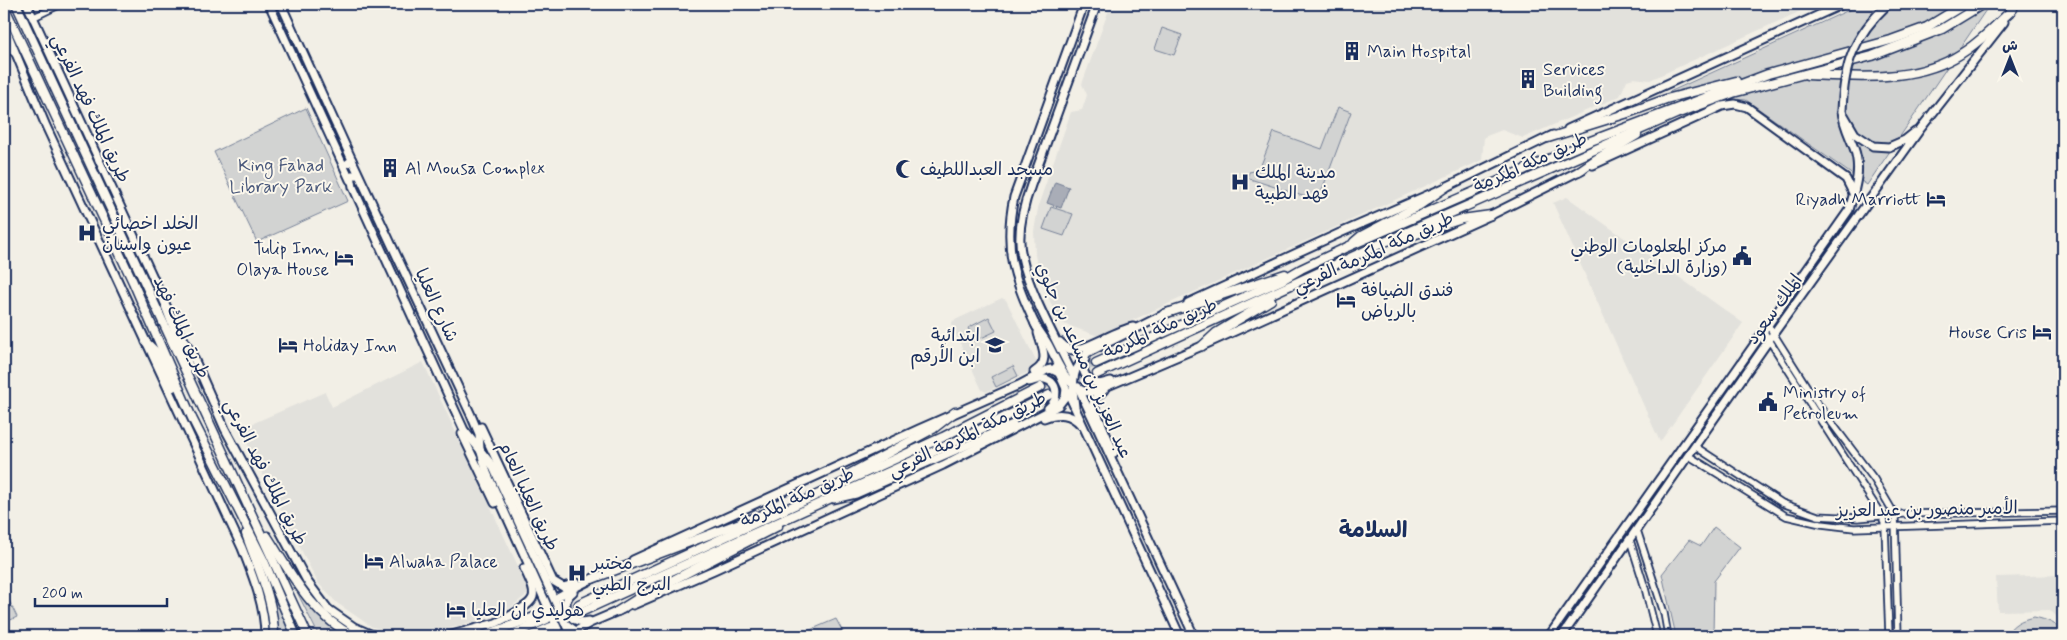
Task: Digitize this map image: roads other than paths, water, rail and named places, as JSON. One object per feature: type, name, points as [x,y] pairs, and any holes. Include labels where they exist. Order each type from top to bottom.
[{"type":"highway","name":"طريق الملك فهد","points":[[16,4],[308,636]]},
{"type":"highway","name":"طريق مكة المكرمة","points":[[1096,363],[1282,280],[1301,269],[1588,142],[1768,74],[1891,40],[1927,27],[1965,4]]},
{"type":"highway","name":"طريق مكة المكرمة","points":[[1097,374],[1378,245],[1676,114],[1733,93],[1880,53],[1942,29],[1983,4]]},
{"type":"highway","name":"طريق الملك فهد","points":[[4,6],[136,289],[192,418],[264,561],[296,636]]},
{"type":"highway","points":[[1797,75],[1885,75],[1911,73],[1930,68],[1962,53],[1977,42],[2015,7]]},
{"type":"highway","points":[[1548,138],[1625,114],[1666,98],[1806,64]]},
{"type":"highway","points":[[1579,171],[1676,114]]},
{"type":"highway","points":[[1348,248],[1361,236],[1420,205],[1446,187]]},
{"type":"highway","points":[[1378,245],[1462,219],[1491,215]]},
{"type":"highway","points":[[1164,314],[1301,269]]},
{"type":"highway","points":[[1202,346],[1216,332],[1278,296],[1283,290]]},
{"type":"highway","points":[[166,307],[194,380],[197,395]]},
{"type":"highway","points":[[146,342],[156,352],[183,407],[192,418]]},
{"type":"highway","name":"طريق مكة المكرمة","points":[[1041,387],[943,437],[806,499],[581,607],[630,584],[790,518],[961,440],[1049,395]]},
{"type":"highway","points":[[592,579],[806,499],[933,429],[955,412]]},
{"type":"highway","points":[[243,493],[261,528],[312,604],[332,622],[354,636]]},
{"type":"highway","points":[[234,499],[272,605],[274,636]]},
{"type":"highway","points":[[618,611],[642,596],[773,529],[790,518]]},
{"type":"highway","points":[[487,636],[546,613]]},
{"type":"highway","points":[[509,636],[546,613]]},
{"type":"highway","points":[[483,636],[502,630]]},
{"type":"highway","points":[[531,636],[554,633]]},
{"type":"main road","name":"طريق الملك فهد الفرعي","points":[[27,4],[166,307],[192,354],[225,429],[307,581],[328,609],[354,627],[375,636]]},
{"type":"main road","name":"شارع العليا","points":[[269,4],[464,430],[492,465],[571,636]]},
{"type":"main road","name":"شارع العليا","points":[[281,4],[358,175],[393,246],[479,434],[480,449],[487,473],[554,633]]},
{"type":"main road","name":"عبد العزيز بن مساعد بن جلوي","points":[[1035,324],[1018,288],[1011,261],[1010,215],[1014,197],[1084,4]]},
{"type":"main road","name":"عبد العزيز بن مساعد بن جلوي","points":[[1097,4],[1022,214],[1020,231],[1021,256],[1036,298],[1063,353],[1070,383],[1091,414],[1194,636]]},
{"type":"main road","name":"طريق مكة المكرمة الفرعي","points":[[566,624],[576,631],[590,623],[943,465],[1058,406],[1065,397],[1076,370],[1087,353],[1164,314],[1340,233],[1446,187],[1548,138],[1843,4]]},
{"type":"main road","points":[[1888,4],[1856,41],[1844,77],[1842,111],[1855,134],[1873,146],[1888,147],[1905,140],[1922,126]]},
{"type":"main road","name":"الملك سعود","points":[[1562,636],[1696,447],[1771,337],[1922,126],[2015,7]]},
{"type":"main road","points":[[4,25],[46,126],[242,548],[255,581],[262,610],[265,636]]},
{"type":"main road","name":"طريق مكة المكرمة الفرعي","points":[[555,600],[559,596],[592,579],[955,412],[1019,385],[1046,370],[1052,369],[1070,383],[1091,392],[1096,391],[1202,346],[1491,215],[1579,171],[1722,106],[1735,104],[1747,107],[1846,179],[1854,195]]},
{"type":"main road","name":"الملك سعود","points":[[1549,636],[1849,210],[1857,183],[1857,163],[1855,150],[1843,122],[1842,111]]},
{"type":"main road","points":[[343,164],[348,164],[352,160]]},
{"type":"main road","points":[[353,187],[351,175],[358,175]]},
{"type":"main road","points":[[1019,385],[1026,377],[1040,368],[1044,360],[1044,352],[1035,324]]},
{"type":"main road","name":"طريق مكة المكرمة الفرعي","points":[[1035,324],[1070,383],[1075,407]]},
{"type":"main road","points":[[1056,338],[1066,348],[1077,350],[1123,328],[1144,325]]},
{"type":"main road","points":[[1144,325],[1088,356],[1083,362],[1086,377],[1091,382],[1100,384],[1144,370]]},
{"type":"main road","points":[[1123,484],[1122,471],[1094,409],[1094,399],[1106,389],[1144,370]]},
{"type":"main road","points":[[827,501],[856,494],[972,443],[1049,407],[1057,397],[1056,389],[1049,380],[1044,379],[1019,385]]},
{"type":"main road","name":"طريق العليا العام","points":[[458,388],[472,407],[553,581],[563,587],[592,579]]},
{"type":"main road","points":[[451,398],[461,432],[533,588],[534,594],[530,604],[510,616]]},
{"type":"main road","name":"عبد العزيز بن مساعد بن جلوي","points":[[1075,407],[1180,636]]},
{"type":"main road","points":[[1015,428],[1049,416],[1061,414],[1076,419],[1087,432]]},
{"type":"main road","points":[[972,443],[1003,434]]},
{"type":"main road","points":[[592,579],[568,595],[566,605],[573,620],[580,623],[618,611]]},
{"type":"main road","points":[[448,636],[496,623],[539,603],[546,613]]},
{"type":"main road","points":[[580,636],[590,623]]},
{"type":"street","points":[[32,18],[60,4]]},
{"type":"street","points":[[4,44],[16,55]]},
{"type":"street","points":[[1766,329],[1882,516],[1885,526],[1889,636]]},
{"type":"street","points":[[1771,337],[1819,406],[1874,479],[1895,515],[1898,636]]},
{"type":"street","name":"الأمير منصور بن عبدالعزيز","points":[[1696,447],[1782,503],[1818,516],[1858,518],[1895,515],[2063,511]]},
{"type":"street","name":"الأمير منصور بن عبدالعزيز","points":[[1689,456],[1786,516],[1821,524],[1854,528],[2063,521]]},
{"type":"street","points":[[1637,530],[1664,613],[1668,636]]},
{"type":"street","points":[[1630,540],[1651,609],[1657,636]]},
{"type":"street","points":[[1635,558],[1639,552],[1644,554]]},
{"type":"tunnel","points":[[1077,371],[1096,363]]},
{"type":"tunnel","points":[[1051,394],[1097,374]]},
{"type":"tunnel","points":[[1041,387],[1066,376]]},
{"type":"tunnel","points":[[547,619],[579,604]]},
{"type":"tunnel","points":[[553,634],[584,615]]},
{"type":"place","name":"Main Hospital","points":[[1352,51]]},
{"type":"place","name":"Services Building","points":[[1528,79]]},
{"type":"place","name":"Al Mousa Complex","points":[[390,168]]},
{"type":"place","name":"مسجد العبداللطيف","points":[[905,169]]},
{"type":"place","name":"مدينة الملك فهد الطبية","points":[[1240,182]]},
{"type":"place","name":"Riyadh Marriott","points":[[1936,199]]},
{"type":"place","name":"الخلد اخصائي عيون واسنان","points":[[87,233]]},
{"type":"place","name":"مركز المعلومات الوطني (وزارة الداخلية)","points":[[1742,256]]},
{"type":"place","name":"Tulip Inn, Olaya House","points":[[344,258]]},
{"type":"place","name":"فندق الضيافة بالرياض","points":[[1346,300]]},
{"type":"place","name":"House Cris","points":[[2042,332]]},
{"type":"place","name":"Holiday Inn","points":[[288,345]]},
{"type":"place","name":"ابتدائية ابن الأرقم","points":[[995,345]]},
{"type":"place","name":"Ministry of Petroleum","points":[[1768,402]]},
{"type":"place","name":"Alwaha Palace","points":[[374,561]]},
{"type":"place","name":"مختبر البرج الطبي","points":[[577,573]]},
{"type":"place","name":"هوليدي ان العليا","points":[[456,610]]},
{"type":"district","name":"السلامة","points":[[1373,529]]},
{"type":"park label","name":"King Fahad Library Park","points":[[281,175]]}]
